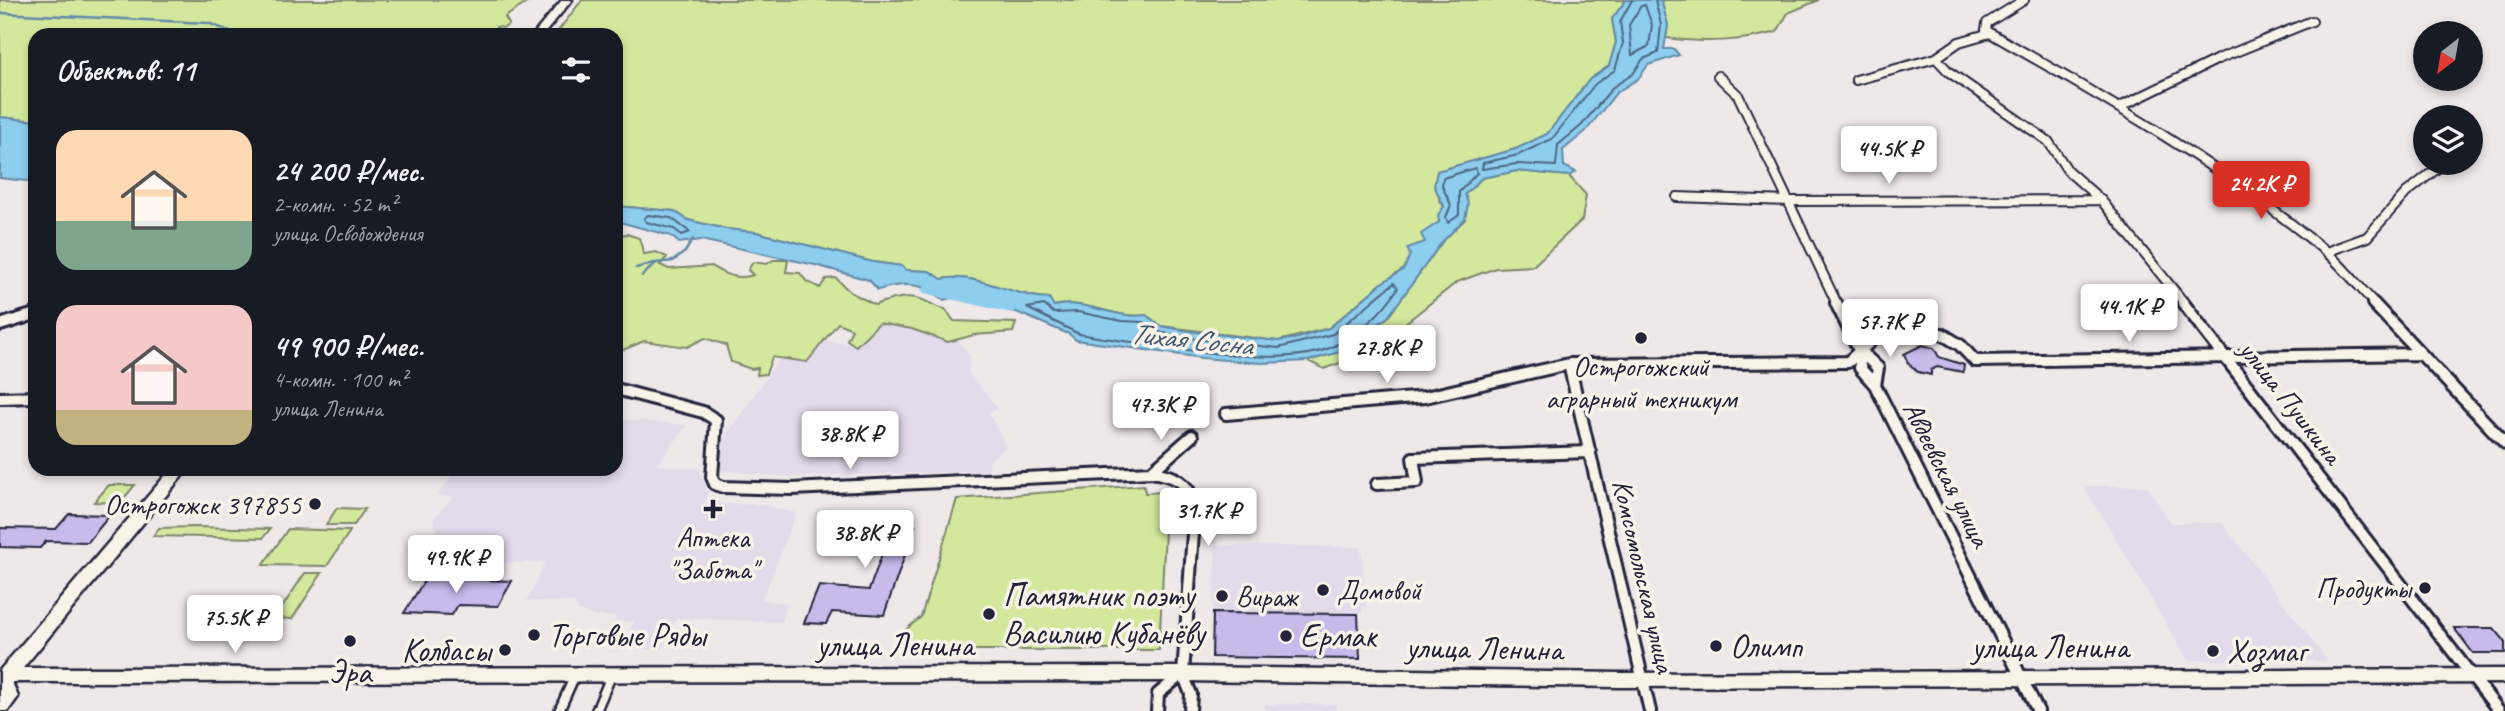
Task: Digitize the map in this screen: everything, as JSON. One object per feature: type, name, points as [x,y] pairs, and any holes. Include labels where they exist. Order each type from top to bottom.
[{"type":"main road","points":[[544,28],[567,0]]},
{"type":"main road","points":[[0,708],[9,696],[3,679],[174,476]]},
{"type":"main road","name":"улица Ленина","points":[[3,679],[1183,674],[1643,680],[2021,676],[2505,677]]},
{"type":"street","points":[[2024,0],[1987,23],[1986,30],[2120,107],[2222,174],[2326,252],[2505,443]]},
{"type":"street","points":[[2120,107],[2218,59],[2312,20]]},
{"type":"street","points":[[1856,80],[1936,58],[1959,43],[1990,33]]},
{"type":"street","name":"улица Пушкина","points":[[1936,58],[1949,72],[2048,141],[2060,155],[2068,171],[2101,200],[2265,405],[2499,711]]},
{"type":"street","name":"Авдеевская улица","points":[[1718,76],[1738,95],[1759,145],[1859,350],[1860,368],[1875,385],[2038,711]]},
{"type":"street","points":[[2326,252],[2367,237],[2406,193],[2429,175]]},
{"type":"street","points":[[1677,197],[1788,201],[2101,200]]},
{"type":"street","points":[[0,325],[28,316]]},
{"type":"street","points":[[1226,414],[1425,397],[1569,364],[1848,362],[1877,336],[1907,332],[1951,338],[1975,361],[2421,354]]},
{"type":"street","name":"Комсомольская улица","points":[[1569,364],[1650,711]]},
{"type":"street","points":[[623,391],[703,412],[716,420],[712,477],[715,484],[723,487],[792,489],[1151,472],[1169,474],[1185,482],[1192,491],[1195,505],[1183,674],[1191,694],[1190,711]]},
{"type":"street","points":[[0,398],[28,397]]},
{"type":"street","points":[[1151,472],[1192,436]]},
{"type":"street","name":"Комсомольская улица","points":[[1377,484],[1417,482],[1413,458],[1590,452]]},
{"type":"street","points":[[1157,711],[1158,694],[1183,674]]},
{"type":"street","points":[[559,711],[575,675]]},
{"type":"street","points":[[596,711],[611,676]]},
{"type":"shaded area","points":[[879,323],[912,329],[948,342],[956,339],[970,356],[968,372],[998,409],[989,413],[1006,446],[990,460],[988,471],[785,477],[721,470],[718,447],[780,358],[807,362],[824,340],[856,346]]},
{"type":"shaded area","points":[[623,420],[687,425],[657,465],[699,469],[708,493],[705,503],[763,505],[796,513],[762,600],[787,603],[782,622],[677,618],[662,649],[623,649],[634,621],[615,621],[616,616],[595,616],[578,611],[574,602],[527,601],[545,562],[463,564],[445,559],[433,519],[453,497],[438,495],[451,476],[623,476]]},
{"type":"shaded area","points":[[2084,486],[2147,486],[2171,523],[2222,523],[2328,661],[2188,660]]},
{"type":"shaded area","points":[[1216,545],[1361,547],[1366,607],[1362,608],[1362,613],[1213,611]]},
{"type":"shaded area","points":[[1265,704],[1335,704],[1336,711],[1266,711]]},
{"type":"green space","points":[[0,0],[531,0],[505,17],[509,24],[504,28],[28,28],[28,120],[0,117]]},
{"type":"green space","points":[[582,0],[1626,0],[1612,19],[1616,42],[1609,66],[1590,79],[1547,134],[1516,149],[1437,171],[1439,199],[1444,206],[1439,222],[1425,242],[1410,255],[1404,269],[1382,283],[1329,328],[1278,341],[1161,326],[1146,315],[1123,315],[1077,305],[1053,306],[1049,298],[1022,294],[982,282],[942,279],[929,271],[906,270],[901,266],[873,262],[756,232],[726,229],[688,220],[674,211],[623,207],[623,28],[560,28]]},
{"type":"green space","points":[[1661,0],[1819,0],[1788,13],[1777,32],[1735,40],[1694,41],[1666,38],[1668,25]]},
{"type":"green space","points":[[1517,171],[1569,176],[1586,195],[1582,220],[1533,266],[1496,268],[1457,282],[1388,337],[1356,357],[1324,369],[1308,361],[1339,352],[1388,317],[1442,242],[1465,219],[1465,194],[1482,178]]},
{"type":"green space","points":[[623,234],[639,238],[644,254],[656,252],[667,257],[660,265],[669,269],[712,266],[726,274],[742,277],[753,275],[748,270],[753,262],[767,264],[773,260],[788,260],[786,272],[800,273],[806,281],[820,288],[826,279],[836,278],[850,292],[875,305],[909,297],[945,309],[954,321],[1016,323],[1013,332],[974,335],[948,342],[912,329],[879,323],[856,346],[847,340],[852,329],[838,323],[807,362],[772,357],[766,374],[757,375],[758,368],[751,369],[731,362],[726,345],[705,338],[687,347],[644,341],[623,350]]},
{"type":"green space","points":[[109,485],[135,485],[120,503],[94,502]]},
{"type":"green space","points":[[1144,485],[1145,493],[1167,492],[1159,650],[891,650],[897,637],[921,617],[957,499]]},
{"type":"green space","points":[[337,508],[365,509],[354,525],[326,525]]},
{"type":"green space","points":[[159,528],[270,529],[263,538],[153,536]]},
{"type":"green space","points":[[288,529],[350,531],[327,566],[263,565]]},
{"type":"green space","points":[[305,573],[322,573],[292,619],[275,618]]},
{"type":"water","points":[[1626,0],[1661,0],[1668,25],[1664,49],[1674,49],[1679,55],[1648,65],[1638,79],[1617,92],[1586,131],[1563,150],[1564,166],[1576,172],[1569,176],[1517,171],[1482,178],[1465,194],[1468,204],[1465,219],[1442,242],[1388,317],[1339,352],[1308,361],[1261,363],[1202,358],[1076,340],[1069,334],[989,302],[957,298],[943,300],[928,289],[912,285],[878,290],[869,280],[815,265],[701,240],[679,243],[671,236],[623,223],[623,207],[674,211],[688,220],[726,229],[756,232],[873,262],[902,266],[906,270],[929,271],[942,279],[968,279],[1022,294],[1049,298],[1054,306],[1078,305],[1123,315],[1146,315],[1161,326],[1189,331],[1278,341],[1298,338],[1329,328],[1382,283],[1404,269],[1410,255],[1407,248],[1425,242],[1421,234],[1439,222],[1438,215],[1444,206],[1434,186],[1437,171],[1516,149],[1547,134],[1590,79],[1609,66],[1616,42],[1612,19]]},
{"type":"water","points":[[0,117],[28,120],[28,181],[0,178]]},
{"type":"building","points":[[1922,345],[1934,348],[1939,357],[1964,365],[1963,372],[1937,367],[1931,370],[1931,375],[1918,372],[1908,363],[1904,354]]},
{"type":"building","points":[[850,509],[871,511],[866,523],[915,526],[884,615],[832,612],[826,624],[804,623],[819,586],[869,590],[885,546],[837,543]]},
{"type":"building","points":[[69,514],[110,515],[88,542],[46,541],[40,548],[0,547],[0,528],[56,529]]},
{"type":"building","points":[[426,578],[512,581],[498,606],[458,605],[452,615],[404,613]]},
{"type":"building","name":"Ермак","points":[[1213,613],[1358,614],[1360,659],[1212,657]]},
{"type":"building","points":[[2454,628],[2494,628],[2505,641],[2505,653],[2473,653]]},
{"type":"waterway","points":[[0,13],[208,23],[221,28]]},
{"type":"waterway","points":[[642,276],[656,263],[673,261],[685,252],[693,239]]},
{"type":"waterway","points":[[636,268],[654,263]]},
{"type":"waterway","name":"Тихая Сосна","points":[[931,289],[1012,307]]},
{"type":"place","name":"Острогожский аграрный техникум","points":[[1641,338]]},
{"type":"place","name":"Острогожск 397855","points":[[315,504]]},
{"type":"place","name":"Аптека \"Забота\"","points":[[713,509]]},
{"type":"place","name":"Продукты","points":[[2425,588]]},
{"type":"place","name":"Домовой","points":[[1323,590]]},
{"type":"place","name":"Вираж","points":[[1222,596]]},
{"type":"place","name":"Памятник поэту Василию Кубанёву","points":[[989,614]]},
{"type":"place","name":"Торговые Ряды","points":[[534,635]]},
{"type":"place","name":"Ермак","points":[[1286,636]]},
{"type":"place","name":"Эра","points":[[350,641]]},
{"type":"place","name":"Олимп","points":[[1716,646]]},
{"type":"place","name":"Колбасы","points":[[505,650]]},
{"type":"place","name":"Хозмаг","points":[[2213,651]]}]
